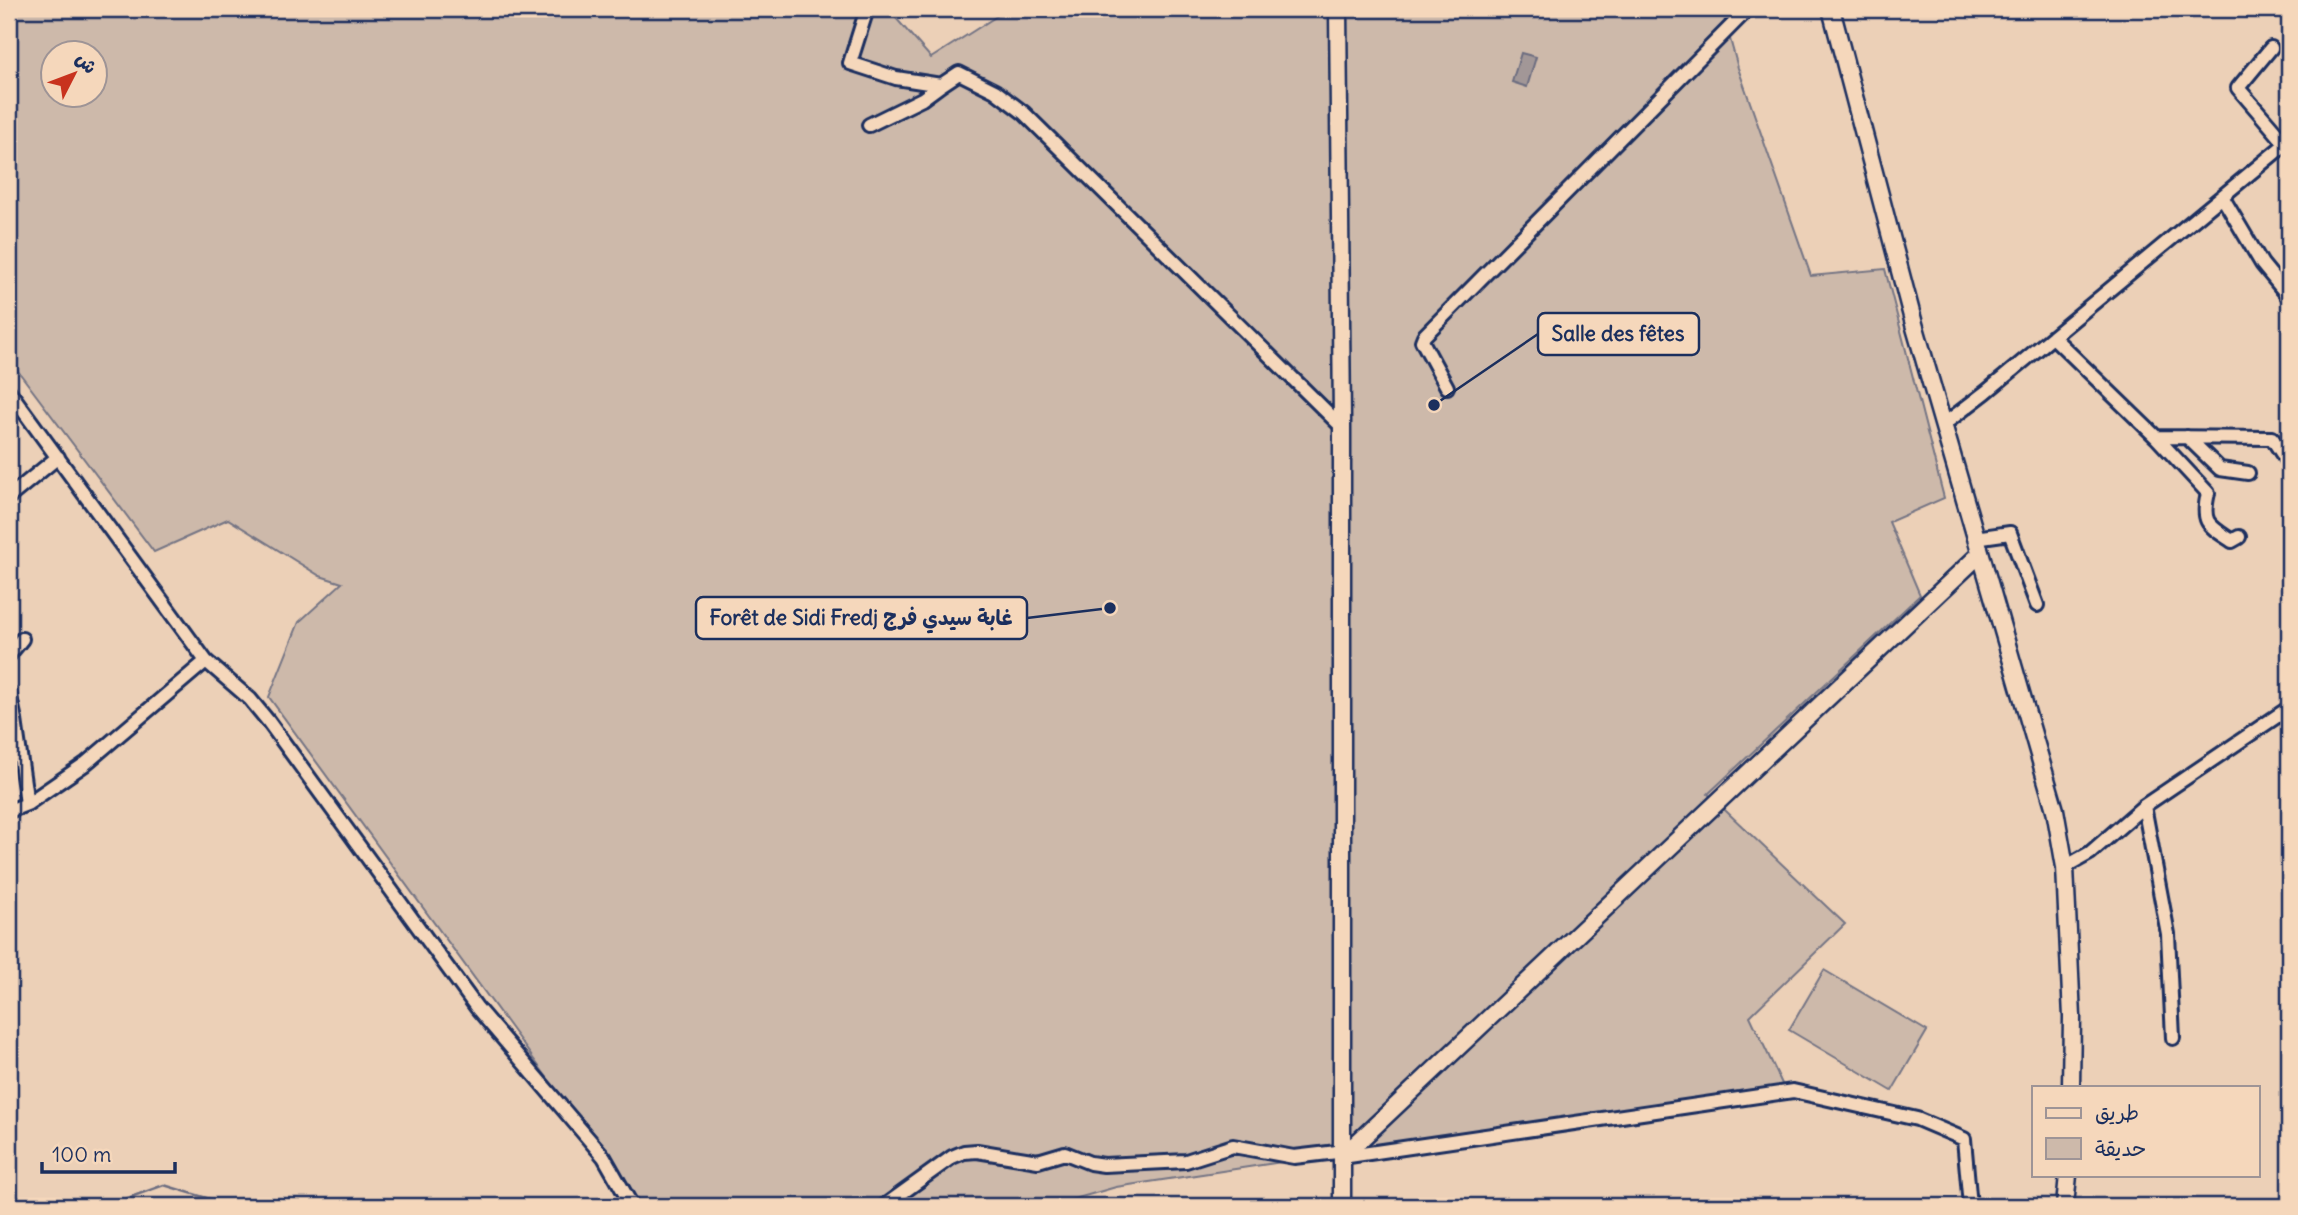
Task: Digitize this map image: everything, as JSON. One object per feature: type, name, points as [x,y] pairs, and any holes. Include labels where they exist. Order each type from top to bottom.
[{"type":"main road","points":[[1338,9],[1342,427],[1342,1206]]},
{"type":"main road","points":[[1831,9],[1856,112],[1943,425],[2054,810],[2065,867],[2072,1017],[2071,1086]]},
{"type":"main road","points":[[1340,1154],[1980,554]]},
{"type":"main road","points":[[2065,1206],[2068,1176]]},
{"type":"street","points":[[867,9],[850,63],[896,78],[940,85]]},
{"type":"street","points":[[1447,387],[1422,341],[1424,336],[1748,9]]},
{"type":"street","points":[[1943,425],[2288,142],[2238,88],[2271,48]]},
{"type":"street","points":[[869,125],[922,99],[960,73],[995,91],[1024,113],[1342,427]]},
{"type":"street","points":[[2223,198],[2262,264],[2289,297]]},
{"type":"street","points":[[2053,337],[2208,493],[2204,511],[2206,519],[2214,528],[2232,541],[2239,537]]},
{"type":"street","points":[[11,398],[58,457],[206,661],[250,699],[268,720],[477,1008],[604,1157],[632,1206]]},
{"type":"street","points":[[2155,437],[2272,438],[2289,464]]},
{"type":"street","points":[[2187,437],[2220,469],[2248,473]]},
{"type":"street","points":[[9,497],[58,457]]},
{"type":"street","points":[[1975,538],[2010,533],[2038,605]]},
{"type":"street","points":[[9,655],[22,639]]},
{"type":"street","points":[[9,811],[26,804],[85,764],[206,661]]},
{"type":"street","points":[[9,692],[26,804]]},
{"type":"street","points":[[2065,867],[2090,853],[2144,806],[2289,708]]},
{"type":"street","points":[[2144,806],[2168,934],[2173,1038]]},
{"type":"street","points":[[884,1206],[952,1157],[977,1150],[1035,1160],[1065,1153],[1100,1165],[1186,1161],[1233,1146],[1294,1157],[1340,1154],[1793,1091],[1917,1119],[1964,1139],[1970,1206]]},
{"type":"green space","points":[[9,9],[888,9],[931,58],[1008,9],[1722,10],[1738,68],[1811,276],[1885,269],[1944,498],[1889,522],[1920,595],[1708,794],[1845,924],[1750,1016],[1783,1086],[1116,1187],[1050,1206],[641,1206],[269,697],[299,622],[342,583],[320,576],[228,519],[154,552],[9,359]]},
{"type":"green space","points":[[1824,970],[1927,1031],[1892,1091],[1789,1030]]},
{"type":"shaded area","points":[[1521,53],[1536,57],[1527,87],[1512,82]]},
{"type":"waterway","points":[[106,1206],[164,1185],[233,1206]]},
{"type":"place","name":"Salle des fêtes","points":[[1434,405]]},
{"type":"place","name":"Forêt de Sidi Fredj غابة سيدي فرج","points":[[1110,608]]}]
